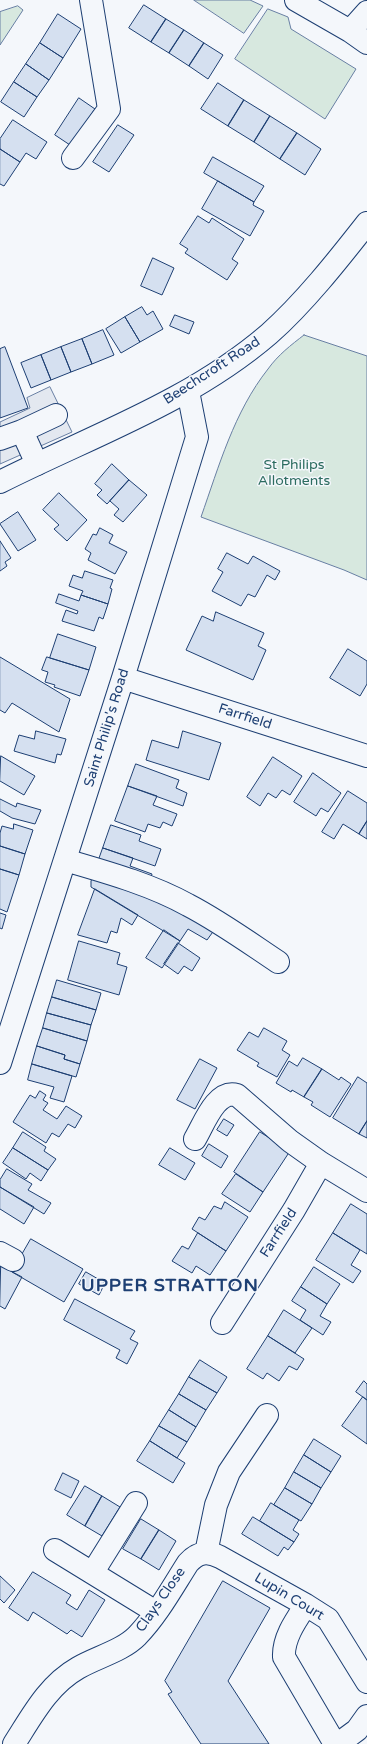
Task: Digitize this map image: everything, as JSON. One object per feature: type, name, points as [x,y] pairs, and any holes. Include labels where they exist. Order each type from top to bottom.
[{"type":"street","points":[[73,158],[109,109],[91,0]]},
{"type":"street","points":[[296,0],[358,37],[367,12]]},
{"type":"street","name":"Beechcroft Road","points":[[0,482],[139,417],[188,391],[246,352],[274,329],[345,251],[367,223]]},
{"type":"street","name":"Saint Philip's Road","points":[[0,1063],[123,678],[197,437],[188,391]]},
{"type":"street","points":[[0,439],[22,431],[56,415]]},
{"type":"street","points":[[22,431],[37,464]]},
{"type":"street","name":"Farrfield","points":[[123,678],[367,756]]},
{"type":"street","points":[[65,860],[125,879],[188,904],[278,962]]},
{"type":"street","points":[[195,1139],[217,1101],[226,1094],[237,1095],[290,1141],[367,1191]]},
{"type":"street","name":"Farrfield","points":[[222,1323],[322,1163]]},
{"type":"street","points":[[206,1553],[216,1505],[229,1472],[267,1415]]},
{"type":"street","points":[[93,1572],[136,1503]]},
{"type":"street","points":[[55,1550],[156,1612]]},
{"type":"street","name":"Lupin Court","points":[[206,1553],[220,1557],[328,1619],[367,1682]]},
{"type":"street","name":"Clays Close","points":[[14,1744],[48,1692],[78,1668],[126,1645],[137,1636],[156,1612],[193,1556],[206,1553]]},
{"type":"street","points":[[306,1605],[284,1648],[284,1657],[335,1744]]},
{"type":"street","points":[[338,1744],[357,1730],[367,1716]]},
{"type":"green space","points":[[194,0],[250,0],[263,6],[244,33]]},
{"type":"green space","points":[[18,6],[23,10],[0,45],[0,12]]},
{"type":"green space","points":[[268,9],[288,17],[291,29],[356,69],[325,119],[235,59]]},
{"type":"green space","name":"St Philips Allotments","points":[[304,335],[367,356],[367,580],[201,517],[228,440],[246,403],[256,386],[276,359]]},
{"type":"shaded area","points":[[50,387],[72,432],[0,464],[0,422],[30,408],[27,398]]},
{"type":"building","points":[[144,5],[166,19],[151,42],[129,28]]},
{"type":"building","points":[[58,14],[81,29],[63,58],[40,43]]},
{"type":"building","points":[[166,19],[184,30],[169,53],[151,42]]},
{"type":"building","points":[[184,30],[204,43],[189,66],[169,53]]},
{"type":"building","points":[[40,43],[63,58],[49,80],[26,64]]},
{"type":"building","points":[[204,43],[223,55],[208,79],[189,66]]},
{"type":"building","points":[[26,64],[49,80],[37,97],[14,82]]},
{"type":"building","points":[[14,82],[37,97],[24,117],[1,102]]},
{"type":"building","points":[[218,83],[244,100],[228,126],[201,109]]},
{"type":"building","points":[[79,98],[95,109],[70,145],[55,135]]},
{"type":"building","points":[[244,100],[270,116],[254,142],[228,126]]},
{"type":"building","points":[[270,116],[297,133],[280,159],[254,142]]},
{"type":"building","points":[[13,120],[47,142],[36,159],[26,153],[20,162],[0,149],[0,139]]},
{"type":"building","points":[[118,125],[134,135],[109,172],[93,162]]},
{"type":"building","points":[[297,133],[321,149],[305,175],[280,159]]},
{"type":"building","points":[[0,149],[20,162],[4,186],[0,184]]},
{"type":"building","points":[[213,157],[264,186],[254,202],[204,173]]},
{"type":"building","points":[[218,181],[254,202],[253,205],[264,211],[250,236],[202,209]]},
{"type":"building","points":[[198,216],[209,223],[212,218],[244,239],[232,259],[238,263],[227,280],[185,253],[188,249],[180,244]]},
{"type":"building","points":[[153,258],[174,268],[162,295],[141,286]]},
{"type":"building","points":[[142,307],[147,315],[153,311],[163,329],[140,342],[125,317]]},
{"type":"building","points":[[175,315],[194,322],[189,334],[170,326]]},
{"type":"building","points":[[125,317],[140,342],[121,353],[106,329]]},
{"type":"building","points":[[103,330],[114,355],[92,364],[82,339]]},
{"type":"building","points":[[82,339],[92,364],[71,372],[61,347]]},
{"type":"building","points":[[5,347],[28,408],[0,418],[0,349]]},
{"type":"building","points":[[61,347],[71,372],[51,380],[41,355]]},
{"type":"building","points":[[41,355],[51,380],[31,388],[21,363]]},
{"type":"building","points":[[112,464],[129,480],[107,504],[97,495],[102,490],[95,484]]},
{"type":"building","points":[[129,480],[147,495],[123,522],[114,515],[119,509],[110,501]]},
{"type":"building","points":[[59,493],[87,520],[67,541],[54,529],[59,525],[43,510]]},
{"type":"building","points":[[18,512],[36,540],[18,551],[0,524]]},
{"type":"building","points":[[100,528],[113,535],[109,543],[127,552],[115,574],[88,560],[91,553],[85,549],[93,534],[96,535]]},
{"type":"building","points":[[0,541],[11,558],[5,562],[7,566],[0,571]]},
{"type":"building","points":[[227,553],[248,564],[253,556],[280,571],[275,580],[267,575],[255,597],[248,594],[241,606],[212,591],[223,572],[218,569]]},
{"type":"building","points":[[85,571],[113,580],[110,588],[112,589],[108,604],[81,595],[83,591],[69,586],[73,575],[82,578]]},
{"type":"building","points":[[59,594],[79,601],[81,595],[108,604],[103,619],[99,617],[94,631],[62,621],[66,610],[77,614],[78,611],[56,603]]},
{"type":"building","points":[[216,612],[264,633],[258,646],[266,650],[253,680],[186,650],[202,616],[213,621]]},
{"type":"building","points":[[58,634],[96,647],[89,670],[50,658]]},
{"type":"building","points":[[348,649],[367,661],[367,684],[360,696],[330,678]]},
{"type":"building","points":[[0,657],[70,699],[59,732],[12,703],[5,713],[0,710]]},
{"type":"building","points":[[47,657],[89,670],[80,696],[54,687],[55,685],[45,682],[48,672],[42,670]]},
{"type":"building","points":[[36,731],[66,739],[61,755],[57,754],[55,763],[14,751],[19,735],[34,739]]},
{"type":"building","points":[[183,731],[221,743],[209,780],[146,760],[152,740],[178,748]]},
{"type":"building","points":[[1,756],[35,776],[24,795],[0,781]]},
{"type":"building","points":[[273,757],[302,776],[290,795],[282,790],[276,798],[268,793],[260,806],[247,797]]},
{"type":"building","points":[[136,764],[179,780],[176,788],[187,793],[183,806],[128,786]]},
{"type":"building","points":[[313,773],[341,793],[328,812],[321,808],[316,816],[294,802]]},
{"type":"building","points":[[128,786],[157,796],[153,805],[177,814],[172,826],[163,822],[160,828],[148,824],[145,832],[115,821]]},
{"type":"building","points":[[348,791],[367,803],[367,821],[359,834],[343,824],[334,839],[322,832]]},
{"type":"building","points":[[0,799],[16,807],[17,803],[41,810],[35,824],[12,818],[0,811]]},
{"type":"building","points":[[367,821],[367,839],[359,834]]},
{"type":"building","points":[[14,824],[33,830],[25,854],[0,846],[0,833],[2,826],[13,829]]},
{"type":"building","points":[[111,825],[141,835],[139,841],[161,849],[155,866],[103,848]]},
{"type":"building","points":[[0,846],[25,854],[19,875],[0,869]]},
{"type":"building","points":[[103,848],[133,858],[130,866],[152,874],[149,884],[97,865]]},
{"type":"building","points":[[0,869],[19,875],[7,912],[0,909]]},
{"type":"building","points":[[101,873],[215,929],[207,940],[188,929],[180,941],[91,887],[91,881],[94,875]]},
{"type":"building","points":[[95,889],[138,915],[132,925],[121,918],[117,933],[111,931],[107,943],[78,935]]},
{"type":"building","points":[[0,913],[6,915],[2,929],[0,928]]},
{"type":"building","points":[[164,930],[180,941],[162,968],[146,958]]},
{"type":"building","points":[[79,941],[120,953],[117,964],[127,967],[119,995],[68,980]]},
{"type":"building","points":[[178,943],[200,958],[192,971],[184,966],[178,974],[164,964]]},
{"type":"building","points":[[57,980],[101,993],[96,1010],[52,997]]},
{"type":"building","points":[[52,997],[96,1010],[91,1025],[47,1013]]},
{"type":"building","points":[[47,1013],[91,1025],[87,1041],[43,1028]]},
{"type":"building","points":[[43,1028],[87,1041],[80,1064],[64,1059],[65,1055],[37,1046]]},
{"type":"building","points":[[264,1028],[287,1041],[282,1050],[290,1055],[277,1077],[257,1066],[259,1063],[237,1050],[249,1032],[258,1037]]},
{"type":"building","points":[[37,1046],[65,1055],[64,1059],[80,1064],[76,1077],[32,1064]]},
{"type":"building","points":[[303,1058],[322,1069],[304,1097],[292,1090],[291,1092],[276,1083],[289,1061],[297,1066]]},
{"type":"building","points":[[200,1059],[217,1068],[195,1109],[177,1100]]},
{"type":"building","points":[[32,1064],[72,1076],[64,1102],[50,1098],[54,1087],[28,1080]]},
{"type":"building","points":[[322,1069],[339,1080],[341,1077],[351,1084],[330,1117],[311,1105],[313,1102],[304,1097]]},
{"type":"building","points":[[358,1077],[367,1083],[367,1121],[359,1134],[333,1118]]},
{"type":"building","points":[[40,1091],[46,1095],[43,1100],[48,1103],[43,1110],[57,1119],[66,1106],[82,1116],[75,1128],[68,1124],[59,1137],[52,1133],[46,1143],[13,1122],[30,1095],[35,1098]]},
{"type":"building","points":[[224,1119],[234,1125],[227,1136],[217,1130]]},
{"type":"building","points":[[367,1121],[367,1138],[359,1134]]},
{"type":"building","points":[[23,1132],[46,1147],[44,1151],[56,1159],[48,1170],[13,1148]]},
{"type":"building","points":[[260,1132],[290,1151],[263,1192],[234,1172]]},
{"type":"building","points":[[209,1144],[228,1156],[221,1168],[202,1156]]},
{"type":"building","points":[[13,1148],[48,1170],[41,1181],[30,1173],[26,1179],[3,1163]]},
{"type":"building","points":[[170,1148],[195,1163],[185,1180],[159,1165]]},
{"type":"building","points":[[7,1169],[32,1184],[28,1190],[51,1203],[44,1214],[0,1187],[0,1180]]},
{"type":"building","points":[[236,1174],[263,1192],[250,1212],[222,1194]]},
{"type":"building","points":[[0,1187],[34,1207],[24,1224],[0,1209]]},
{"type":"building","points":[[225,1202],[248,1217],[226,1251],[192,1229],[199,1217],[205,1220],[214,1206],[221,1209]]},
{"type":"building","points":[[351,1204],[367,1214],[367,1254],[333,1233]]},
{"type":"building","points":[[198,1233],[226,1251],[210,1275],[196,1266],[192,1273],[172,1261],[182,1246],[188,1249]]},
{"type":"building","points":[[333,1233],[360,1250],[351,1265],[361,1271],[353,1283],[316,1260]]},
{"type":"building","points":[[31,1239],[83,1269],[64,1302],[12,1272]]},
{"type":"building","points":[[1,1266],[22,1277],[5,1309],[0,1306]]},
{"type":"building","points":[[314,1267],[340,1284],[327,1304],[301,1287]]},
{"type":"building","points":[[86,1272],[105,1283],[99,1295],[79,1284]]},
{"type":"building","points":[[301,1287],[327,1304],[320,1316],[331,1322],[323,1335],[300,1320],[306,1310],[292,1301]]},
{"type":"building","points":[[75,1299],[135,1331],[130,1339],[138,1343],[127,1364],[116,1358],[120,1350],[64,1320]]},
{"type":"building","points":[[284,1310],[312,1328],[295,1353],[268,1336]]},
{"type":"building","points":[[268,1336],[304,1359],[297,1370],[289,1366],[279,1381],[267,1373],[263,1379],[247,1369]]},
{"type":"building","points":[[200,1360],[227,1377],[217,1393],[189,1377]]},
{"type":"building","points":[[189,1377],[217,1393],[206,1410],[179,1394]]},
{"type":"building","points":[[364,1381],[367,1384],[367,1400],[356,1392]]},
{"type":"building","points":[[179,1394],[206,1410],[196,1427],[169,1410]]},
{"type":"building","points":[[363,1397],[367,1400],[367,1444],[342,1426]]},
{"type":"building","points":[[169,1410],[196,1427],[187,1442],[159,1426]]},
{"type":"building","points":[[159,1426],[187,1442],[177,1458],[150,1441]]},
{"type":"building","points":[[314,1439],[341,1456],[331,1472],[304,1455]]},
{"type":"building","points":[[150,1441],[185,1463],[173,1483],[137,1461]]},
{"type":"building","points":[[304,1455],[331,1472],[321,1488],[294,1472]]},
{"type":"building","points":[[294,1472],[321,1488],[312,1504],[285,1488]]},
{"type":"building","points":[[63,1473],[79,1481],[71,1498],[55,1490]]},
{"type":"building","points":[[85,1486],[102,1496],[85,1526],[67,1515]]},
{"type":"building","points":[[285,1488],[312,1504],[301,1521],[274,1505]]},
{"type":"building","points":[[102,1496],[120,1507],[102,1536],[85,1526]]},
{"type":"building","points":[[271,1503],[299,1520],[293,1530],[299,1534],[294,1542],[260,1521]]},
{"type":"building","points":[[253,1517],[294,1542],[288,1550],[284,1547],[278,1556],[242,1534]]},
{"type":"building","points":[[141,1519],[159,1530],[141,1559],[123,1549]]},
{"type":"building","points":[[159,1530],[176,1541],[159,1570],[141,1559]]},
{"type":"building","points":[[33,1572],[71,1595],[66,1603],[77,1610],[89,1590],[105,1600],[82,1637],[71,1630],[67,1634],[33,1612],[28,1621],[9,1608]]},
{"type":"building","points":[[0,1576],[15,1590],[4,1603],[0,1599]]},
{"type":"building","points":[[223,1581],[270,1608],[228,1681],[269,1744],[201,1744],[168,1694],[172,1692],[165,1681]]},
{"type":"district","name":"UPPER STRATTON","points":[[170,1286]]}]
